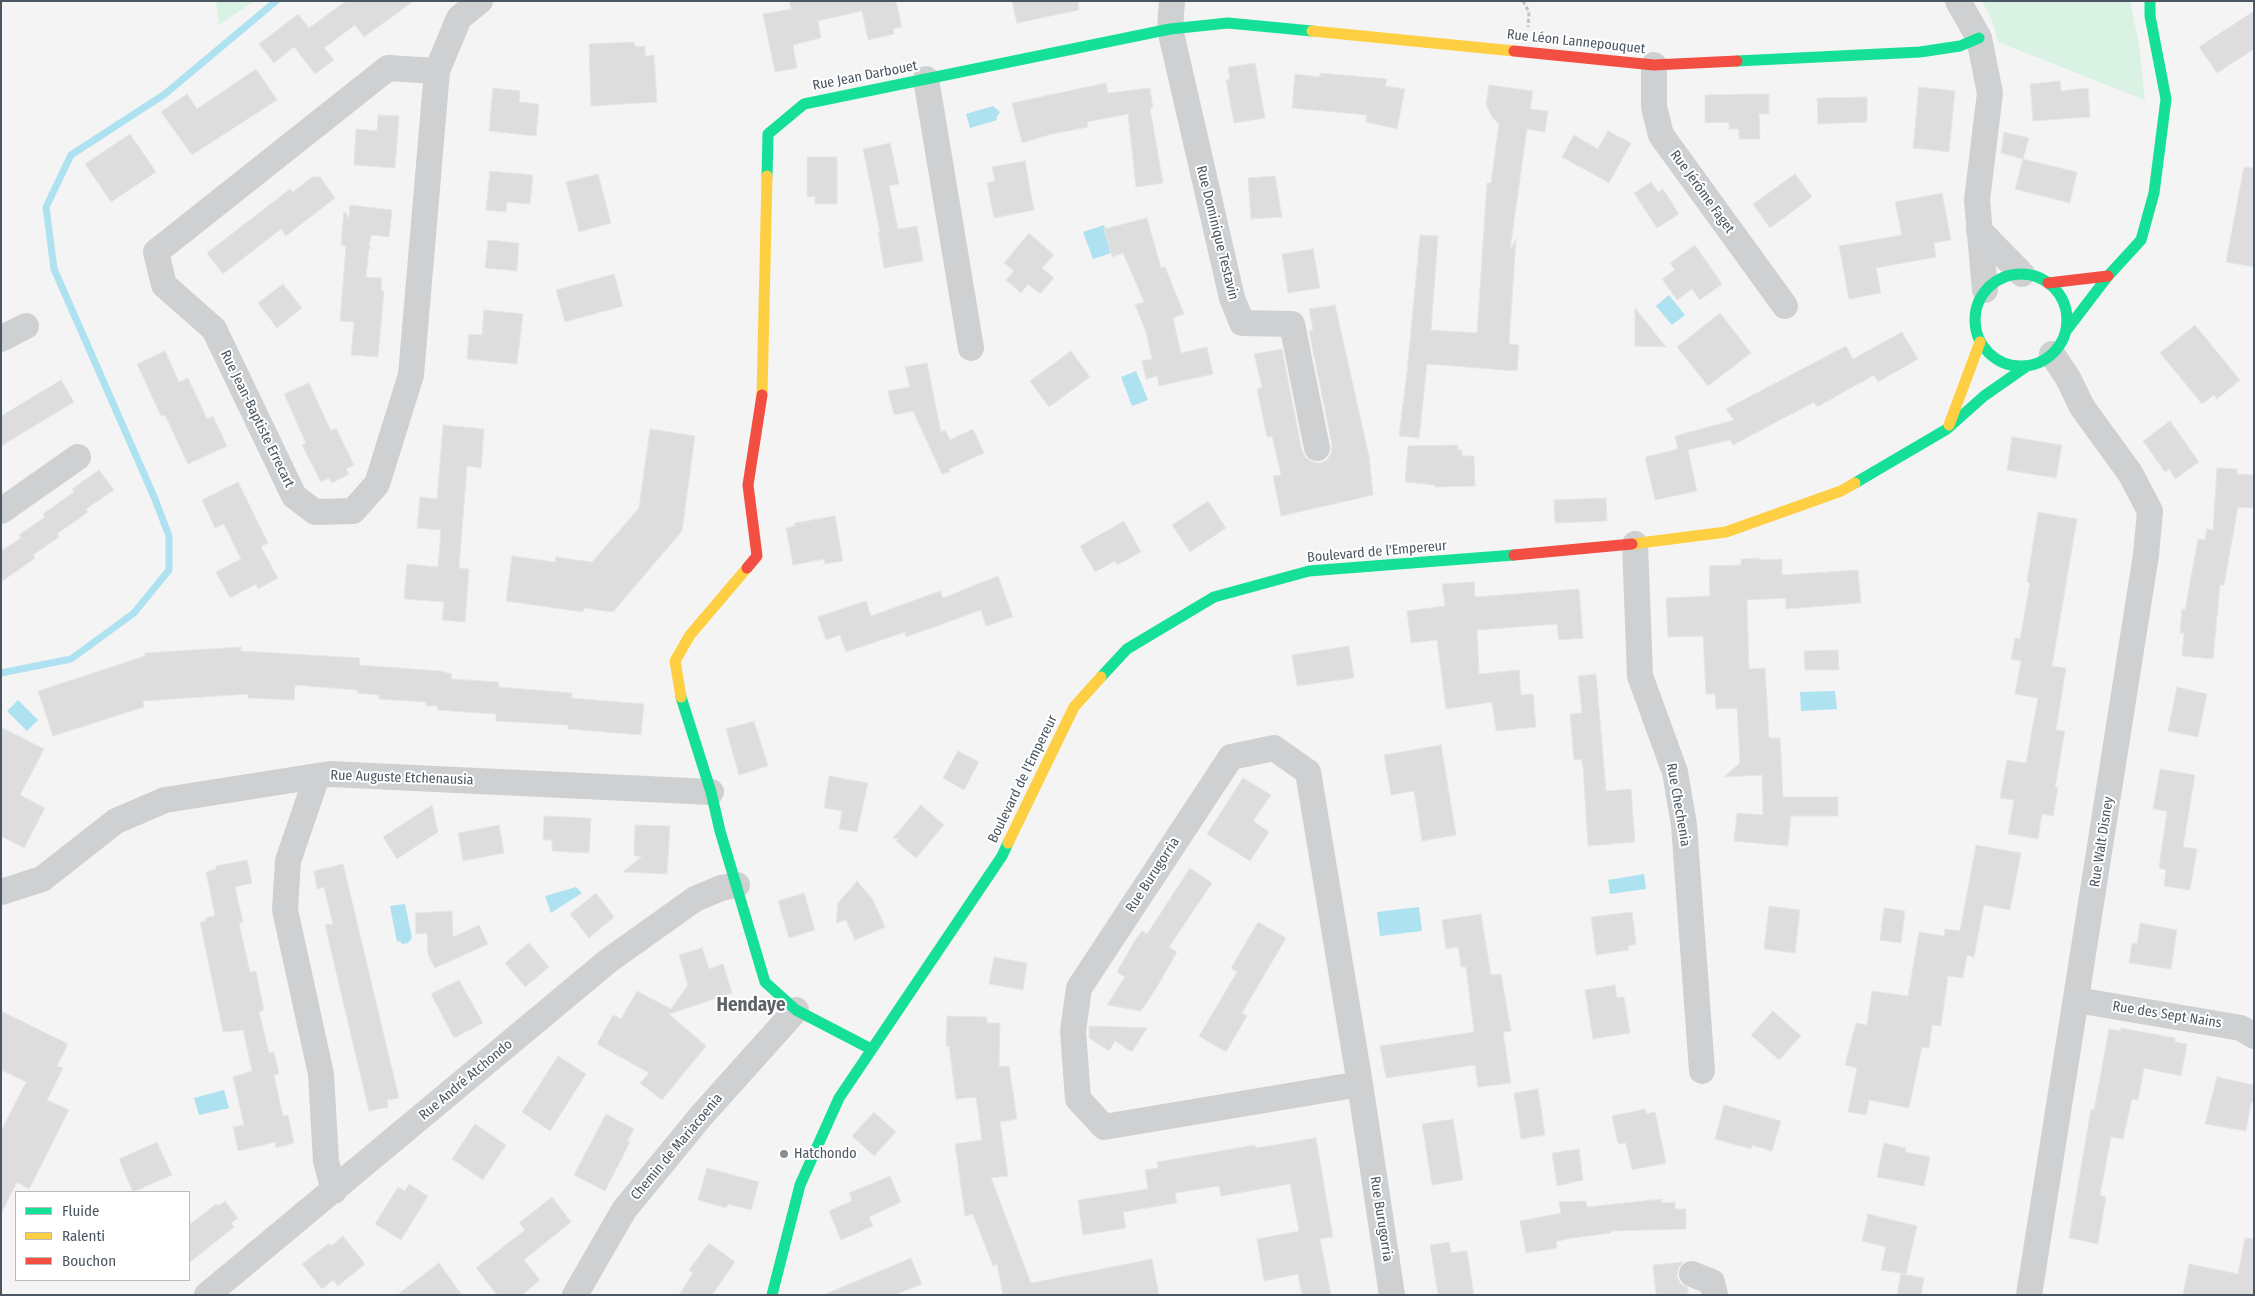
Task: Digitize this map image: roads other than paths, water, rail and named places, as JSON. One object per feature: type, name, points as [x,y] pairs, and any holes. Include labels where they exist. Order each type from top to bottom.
[{"type":"main road","points":[[2066,331],[2067,318],[2064,305],[2058,293],[2048,283],[2036,276],[2022,274],[2008,276],[1995,281],[1985,290],[1978,302],[1974,315],[1975,329],[1980,342],[1988,353],[1999,361],[2013,366],[2040,360],[2061,343],[2066,331],[2108,276],[2140,240],[2154,193],[2166,99],[2150,16],[2150,1]]},
{"type":"main road","name":"Rue Léon Lannepouquet","points":[[1170,29],[1228,23],[1654,65],[1920,52],[1960,46],[1979,38]]},
{"type":"main road","name":"Rue Jean Darbouet","points":[[871,1049],[796,1010],[765,982],[720,831],[711,792],[680,698],[675,661],[690,635],[757,556],[748,485],[763,390],[768,134],[804,104],[1170,29]]},
{"type":"main road","points":[[2048,283],[2108,276]]},
{"type":"main road","points":[[1947,429],[1980,342]]},
{"type":"main road","name":"Boulevard de l'Empereur","points":[[772,1295],[800,1185],[839,1098],[1002,856],[1074,707],[1127,649],[1214,597],[1309,571],[1594,549],[1726,532],[1841,491],[1947,429],[1984,396],[2040,360]]},
{"type":"street","name":"Rue Jean-Baptiste Errecart","points":[[437,71],[388,68],[156,252],[164,286],[214,329],[294,496],[316,512],[353,511],[377,484],[411,375],[437,71],[459,18],[480,1]]},
{"type":"street","points":[[1170,29],[1172,1]]},
{"type":"street","points":[[1958,1],[1979,38],[1990,93],[1977,200],[1985,290]]},
{"type":"street","name":"Rue Dominique Testavin","points":[[1170,29],[1232,298],[1242,323],[1292,324],[1317,448]]},
{"type":"street","name":"Rue Jérôme Faget","points":[[1654,65],[1654,107],[1661,134],[1785,306]]},
{"type":"street","points":[[926,79],[971,348]]},
{"type":"street","points":[[1979,230],[2022,274]]},
{"type":"street","points":[[1,339],[26,326]]},
{"type":"street","name":"Rue Walt Disney","points":[[2029,1295],[2146,555],[2150,511],[2130,473],[2082,407],[2068,378],[2040,360]]},
{"type":"street","points":[[1,511],[78,457]]},
{"type":"street","name":"Rue Chechenia","points":[[1635,544],[1640,676],[1675,772],[1684,825],[1702,1071]]},
{"type":"street","name":"Rue Burugorria","points":[[1360,1084],[1104,1126],[1078,1099],[1073,1031],[1079,988],[1231,757],[1274,748],[1308,772],[1360,1084],[1392,1295]]},
{"type":"street","name":"Rue Auguste Etchenausia","points":[[1,892],[42,879],[116,821],[165,800],[330,774],[405,776],[711,792]]},
{"type":"street","points":[[317,776],[288,861],[285,910],[321,1074],[326,1161],[334,1191]]},
{"type":"street","name":"Rue André Atchondo","points":[[207,1295],[608,961],[695,899],[721,888],[737,885]]},
{"type":"street","name":"Rue des Sept Nains","points":[[2077,1000],[2241,1028],[2254,1036]]},
{"type":"street","name":"Chemin de Mariacoenia","points":[[575,1295],[624,1210],[701,1116],[796,1010]]},
{"type":"street","points":[[1692,1274],[1712,1282],[1715,1295]]},
{"type":"water","points":[[993,106],[1000,112],[996,118],[997,120],[970,128],[966,114]]},
{"type":"water","points":[[1104,225],[1114,252],[1093,259],[1083,232]]},
{"type":"water","points":[[1669,295],[1685,315],[1672,325],[1656,306]]},
{"type":"water","points":[[1136,371],[1148,400],[1132,406],[1121,377]]},
{"type":"water","points":[[1835,691],[1837,709],[1801,711],[1800,692]]},
{"type":"water","points":[[18,700],[38,720],[27,731],[7,711]]},
{"type":"water","points":[[1644,874],[1646,889],[1610,894],[1608,880]]},
{"type":"water","points":[[576,887],[582,893],[551,913],[545,896]]},
{"type":"water","points":[[405,904],[412,938],[408,943],[402,944],[400,941],[397,942],[390,906]]},
{"type":"water","points":[[1419,907],[1422,931],[1380,936],[1377,912]]},
{"type":"water","points":[[224,1090],[229,1108],[199,1115],[194,1098]]},
{"type":"waterway","points":[[1,673],[71,659],[134,613],[169,570],[169,536],[155,499],[54,269],[46,207],[71,155],[165,94],[276,1]]},
{"type":"place","name":"Hatchondo","points":[[784,1154]]},
{"type":"district","name":"Hendaye","points":[[751,1006]]}]
